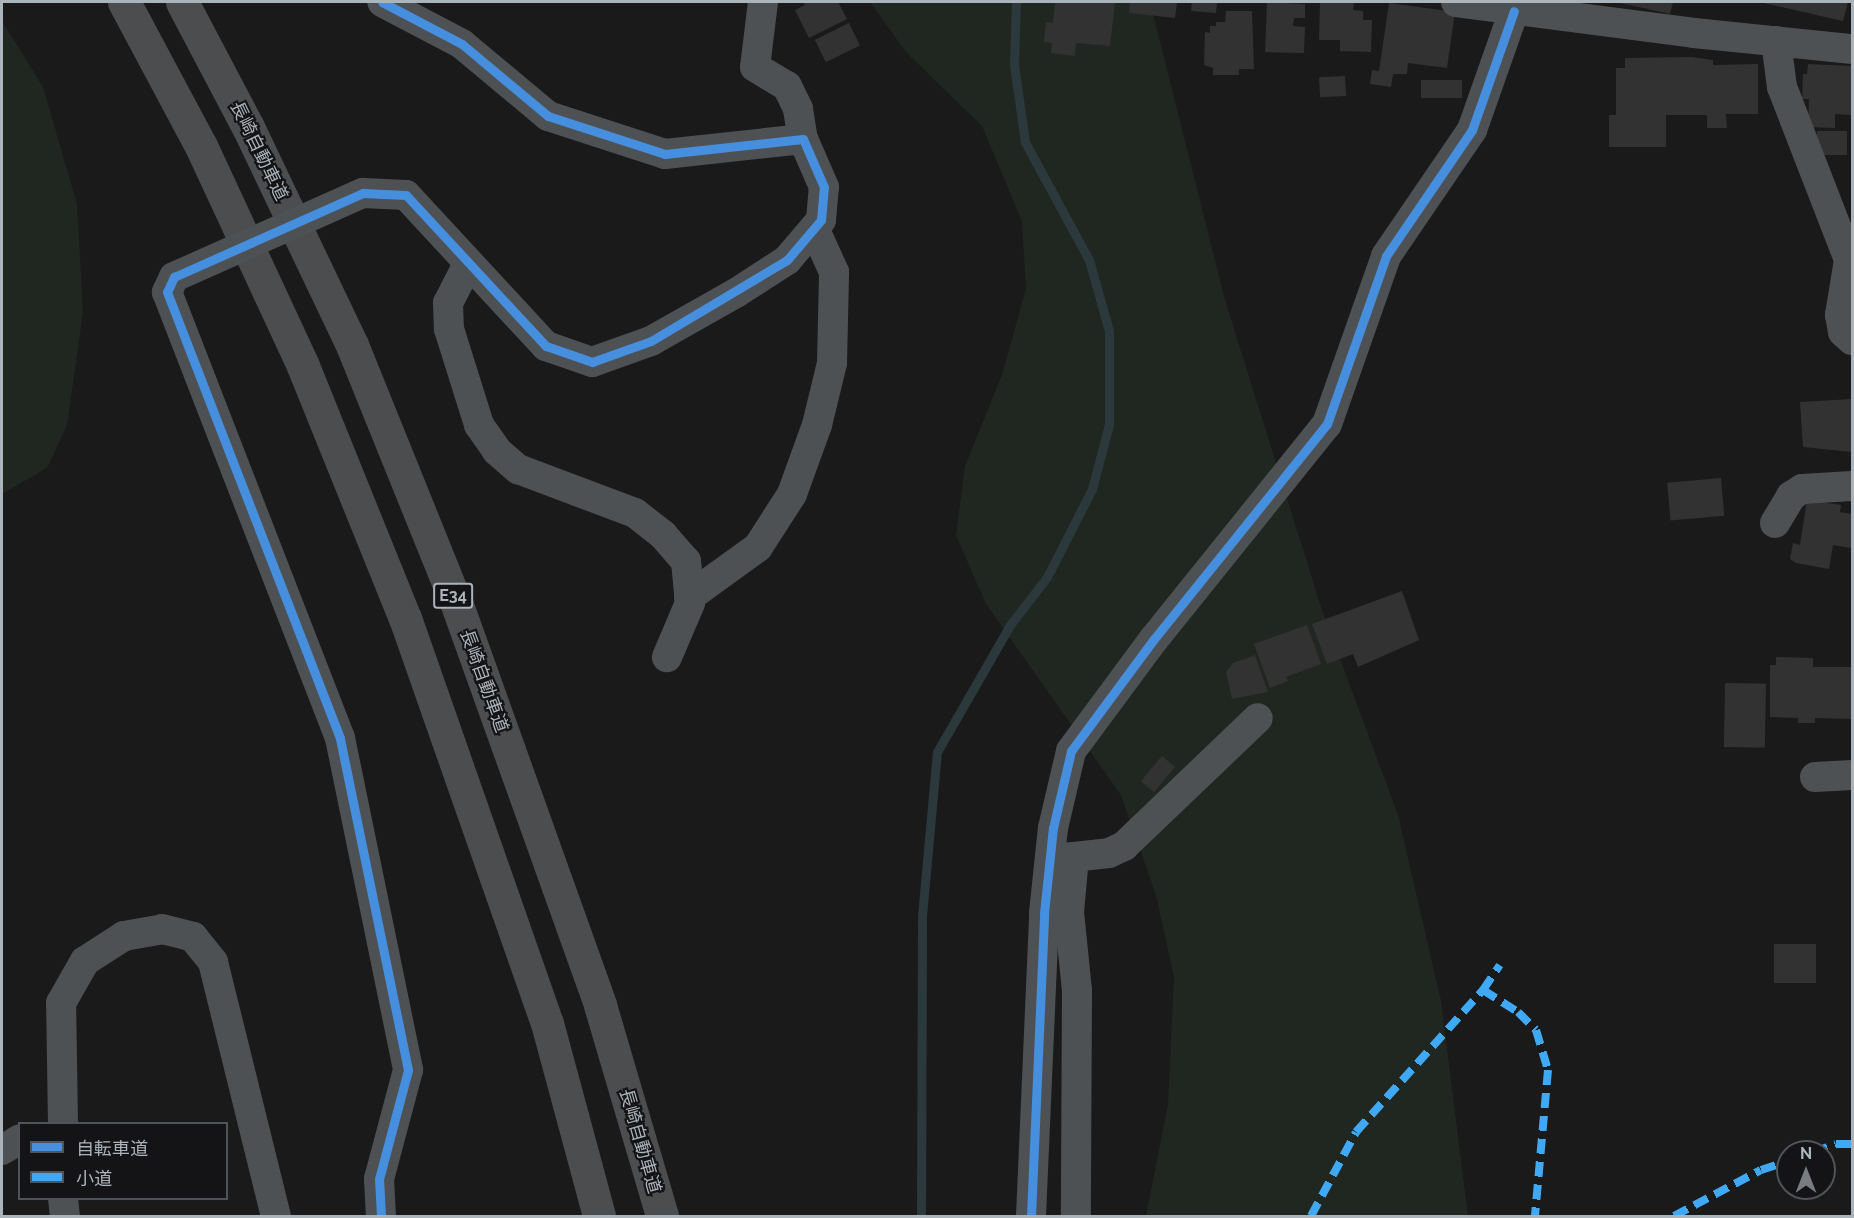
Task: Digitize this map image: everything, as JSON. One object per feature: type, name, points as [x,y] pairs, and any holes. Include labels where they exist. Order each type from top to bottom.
[{"type":"highway","points":[[124,2],[201,146],[298,356],[405,618],[547,1023],[599,1216]]},
{"type":"highway","name":"長崎自動車道","points":[[182,2],[248,127],[352,345],[456,602],[600,1005],[662,1216]]},
{"type":"street","points":[[382,2],[462,44],[548,116],[665,154],[803,139]]},
{"type":"street","points":[[381,1216],[379,1179],[408,1070],[340,738],[167,292],[174,277],[363,193],[406,195],[546,346],[592,362],[651,341],[736,293],[787,260],[821,220],[824,187],[803,139],[798,109],[786,86],[755,68],[763,2]]},
{"type":"street","points":[[1456,2],[1514,11],[1852,49]]},
{"type":"street","points":[[1031,1216],[1071,751],[1161,630],[1327,424],[1386,256],[1472,130],[1514,11]]},
{"type":"street","points":[[1776,41],[1782,87],[1849,260],[1840,315],[1844,332],[1852,340]]},
{"type":"street","points":[[689,597],[758,547],[792,494],[818,425],[832,363],[834,272],[814,228]]},
{"type":"street","points":[[468,264],[448,303],[449,329],[456,362],[485,434],[497,451],[518,469],[635,513],[654,528],[686,561],[689,597],[668,657]]},
{"type":"street","points":[[1775,523],[1791,496],[1802,489],[1852,486]]},
{"type":"street","points":[[1062,859],[1109,853],[1124,846],[1258,718]]},
{"type":"street","points":[[1815,777],[1852,775]]},
{"type":"street","points":[[1062,859],[1070,912],[1077,991],[1076,1216]]},
{"type":"street","points":[[56,1119],[61,1003],[85,961],[124,936],[162,930],[193,937],[213,962],[276,1216]]},
{"type":"street","points":[[2,1150],[18,1140]]},
{"type":"street","points":[[63,1200],[64,1216]]},
{"type":"shaded area","points":[[870,2],[1150,2],[1225,300],[1322,610],[1398,815],[1441,1001],[1468,1216],[1146,1216],[1168,1104],[1174,977],[1156,895],[1121,795],[986,604],[956,535],[965,466],[1002,375],[1026,289],[1022,221],[982,126],[906,52]]},
{"type":"shaded area","points":[[2,21],[43,87],[77,204],[83,312],[67,425],[47,468],[2,494]]},
{"type":"building","points":[[803,2],[838,2],[847,19],[809,38],[795,10],[805,5]]},
{"type":"building","points":[[1055,2],[1115,2],[1110,46],[1076,43],[1075,56],[1051,53],[1052,43],[1044,42],[1046,22],[1053,23]]},
{"type":"building","points":[[1130,2],[1177,2],[1175,18],[1129,13]]},
{"type":"building","points":[[1192,2],[1217,2],[1216,13],[1191,11]]},
{"type":"building","points":[[1267,2],[1305,4],[1305,18],[1294,18],[1293,26],[1305,27],[1304,53],[1265,52]]},
{"type":"building","points":[[1320,2],[1354,2],[1353,10],[1363,11],[1363,20],[1372,20],[1371,52],[1340,51],[1340,40],[1319,40]]},
{"type":"building","points":[[1616,2],[1673,2],[1670,14]]},
{"type":"building","points":[[1759,2],[1848,2],[1843,21]]},
{"type":"building","points":[[1389,3],[1455,12],[1447,68],[1408,63],[1407,74],[1393,74],[1391,87],[1370,84],[1372,70],[1379,71]]},
{"type":"building","points":[[1226,11],[1252,11],[1254,69],[1239,69],[1239,75],[1213,75],[1213,68],[1204,65],[1205,32],[1210,33],[1210,26],[1216,26],[1216,22],[1225,22]]},
{"type":"building","points":[[849,23],[860,45],[826,62],[815,40]]},
{"type":"building","points":[[1692,57],[1713,60],[1713,65],[1758,64],[1758,114],[1726,114],[1727,128],[1707,128],[1707,115],[1666,115],[1666,147],[1609,147],[1609,115],[1616,115],[1616,68],[1625,68],[1625,58]]},
{"type":"building","points":[[1808,64],[1852,66],[1852,115],[1835,114],[1835,128],[1808,127],[1809,99],[1802,99],[1803,74],[1807,74]]},
{"type":"building","points":[[1345,76],[1346,96],[1320,97],[1319,77]]},
{"type":"building","points":[[1421,80],[1462,80],[1462,98],[1421,98]]},
{"type":"building","points":[[1817,131],[1847,131],[1847,155],[1817,155]]},
{"type":"building","points":[[1852,399],[1852,452],[1803,447],[1800,402]]},
{"type":"building","points":[[1721,478],[1724,516],[1671,521],[1667,483]]},
{"type":"building","points":[[1807,500],[1841,505],[1840,512],[1852,514],[1851,548],[1833,545],[1829,569],[1796,563],[1790,559],[1793,543],[1800,545]]},
{"type":"building","points":[[1402,591],[1419,640],[1358,667],[1353,654],[1327,664],[1312,624]]},
{"type":"building","points":[[1307,625],[1321,664],[1286,677],[1288,681],[1270,688],[1254,644]]},
{"type":"building","points":[[1255,655],[1268,692],[1232,699],[1226,672],[1233,663]]},
{"type":"building","points":[[1776,657],[1813,658],[1813,667],[1852,667],[1852,719],[1815,718],[1815,723],[1798,723],[1798,718],[1770,717],[1770,665],[1776,665]]},
{"type":"building","points":[[1725,683],[1766,684],[1765,748],[1724,747]]},
{"type":"building","points":[[1162,756],[1175,767],[1154,792],[1141,781]]},
{"type":"building","points":[[1774,944],[1816,944],[1816,983],[1774,983]]},
{"type":"waterway","points":[[921,1216],[922,916],[937,752],[1010,625],[1047,577],[1092,489],[1109,424],[1109,331],[1089,260],[1025,142],[1014,65],[1016,2]]},
{"type":"marked path","points":[[1311,1216],[1356,1132],[1483,990],[1500,965]]},
{"type":"marked path","points":[[1483,990],[1518,1012],[1536,1030],[1548,1070],[1535,1216]]},
{"type":"marked path","points":[[1836,1144],[1852,1144]]},
{"type":"marked path","points":[[1674,1216],[1761,1170],[1776,1165]]},
{"type":"cycle path","points":[[381,1216],[379,1179],[408,1070],[340,738],[167,292],[174,277],[363,193],[406,195],[546,346],[592,362],[651,341],[787,260],[821,220],[824,187],[803,139],[665,154],[548,116],[462,44],[382,2]]},
{"type":"cycle path","points":[[1031,1216],[1044,913],[1053,828],[1071,751],[1154,639],[1327,424],[1386,256],[1472,130],[1514,11]]}]
